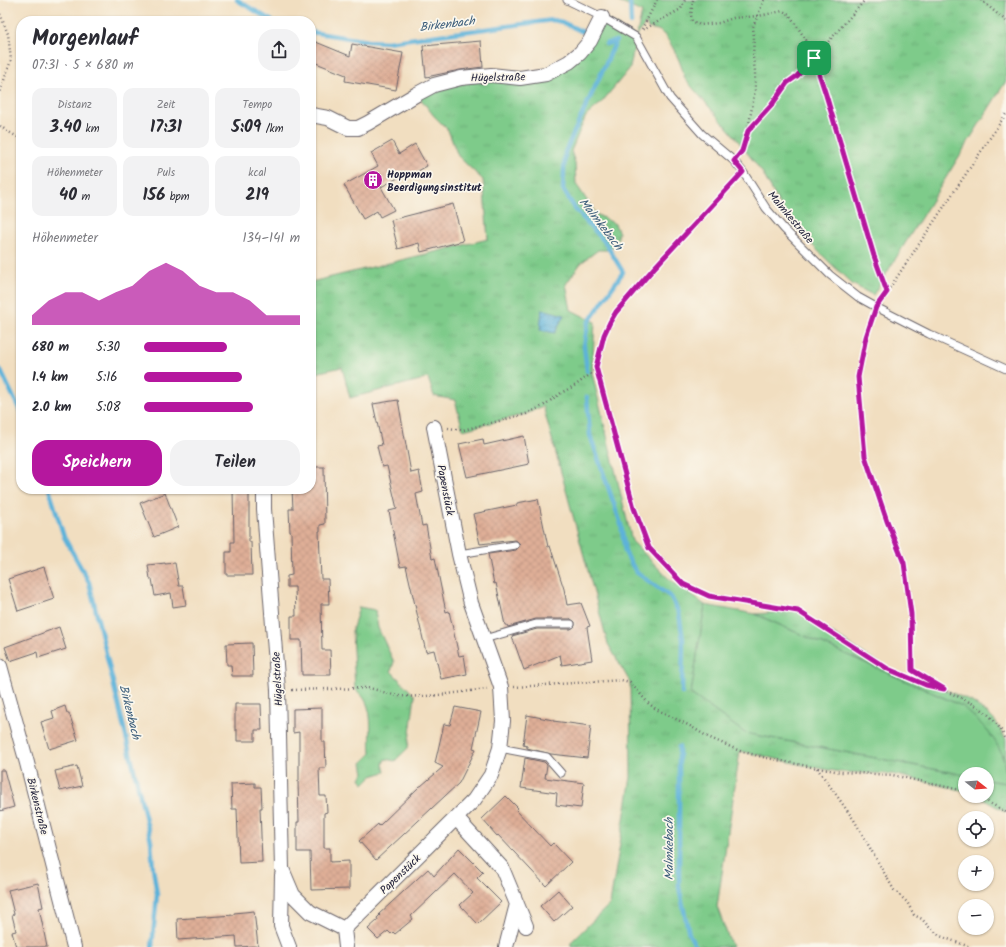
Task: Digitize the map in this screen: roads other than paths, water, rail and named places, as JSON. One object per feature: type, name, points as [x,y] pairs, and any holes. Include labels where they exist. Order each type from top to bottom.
[{"type":"street","name":"Hügelstraße","points":[[316,116],[328,118],[348,128],[358,128],[434,85],[461,78],[491,75],[520,78],[546,74],[569,62],[580,53],[590,41],[602,17]]},
{"type":"street","name":"Papenstück","points":[[344,929],[474,800],[491,775],[500,748],[503,721],[501,687],[471,603],[459,554],[434,427]]},
{"type":"street","name":"Hügelstraße","points":[[264,494],[278,690],[282,869],[281,926],[288,947]]},
{"type":"street","name":"Birkenstraße","points":[[0,666],[27,763],[74,947]]},
{"type":"street","points":[[456,818],[502,868],[526,926]]},
{"type":"street","name":"Hügelstraße","points":[[282,869],[293,895],[310,912],[344,929]]},
{"type":"street","points":[[506,947],[517,904]]},
{"type":"street","points":[[344,929],[346,947]]},
{"type":"lane","name":"Malmkestraße","points":[[567,0],[602,17],[636,37],[670,98],[702,134],[734,161],[743,172],[766,208],[804,251],[830,275],[858,297],[876,307],[929,334],[1006,369]]},
{"type":"lane","points":[[459,554],[515,545]]},
{"type":"lane","points":[[484,639],[536,624],[571,624]]},
{"type":"lane","points":[[500,748],[547,757],[561,772]]},
{"type":"water","points":[[542,309],[564,315],[555,333],[540,330]]},
{"type":"waterway","name":"Birkenbach","points":[[237,0],[264,16]]},
{"type":"waterway","name":"Malmkebach","points":[[630,0],[631,23]]},
{"type":"waterway","name":"Birkenbach","points":[[316,33],[368,41],[387,42],[553,20],[562,22],[583,32]]},
{"type":"waterway","name":"Malmkebach","points":[[606,44],[616,41]]},
{"type":"waterway","name":"Malmkebach","points":[[587,371],[584,346],[588,323],[623,272],[604,241],[575,209],[563,189],[565,152],[616,41]]},
{"type":"waterway","name":"Birkenbach","points":[[0,369],[16,403]]},
{"type":"waterway","name":"Malmkebach","points":[[587,397],[590,435],[621,524],[625,552],[636,572],[671,597],[679,613],[683,640],[682,693]]},
{"type":"waterway","name":"Birkenbach","points":[[51,494],[64,537],[89,582],[151,841],[157,894],[152,947]]},
{"type":"waterway","name":"Malmkebach","points":[[679,747],[679,887],[689,934],[696,947]]},
{"type":"place","name":"Hoppman Beerdigungsinstitut","points":[[373,180]]}]
